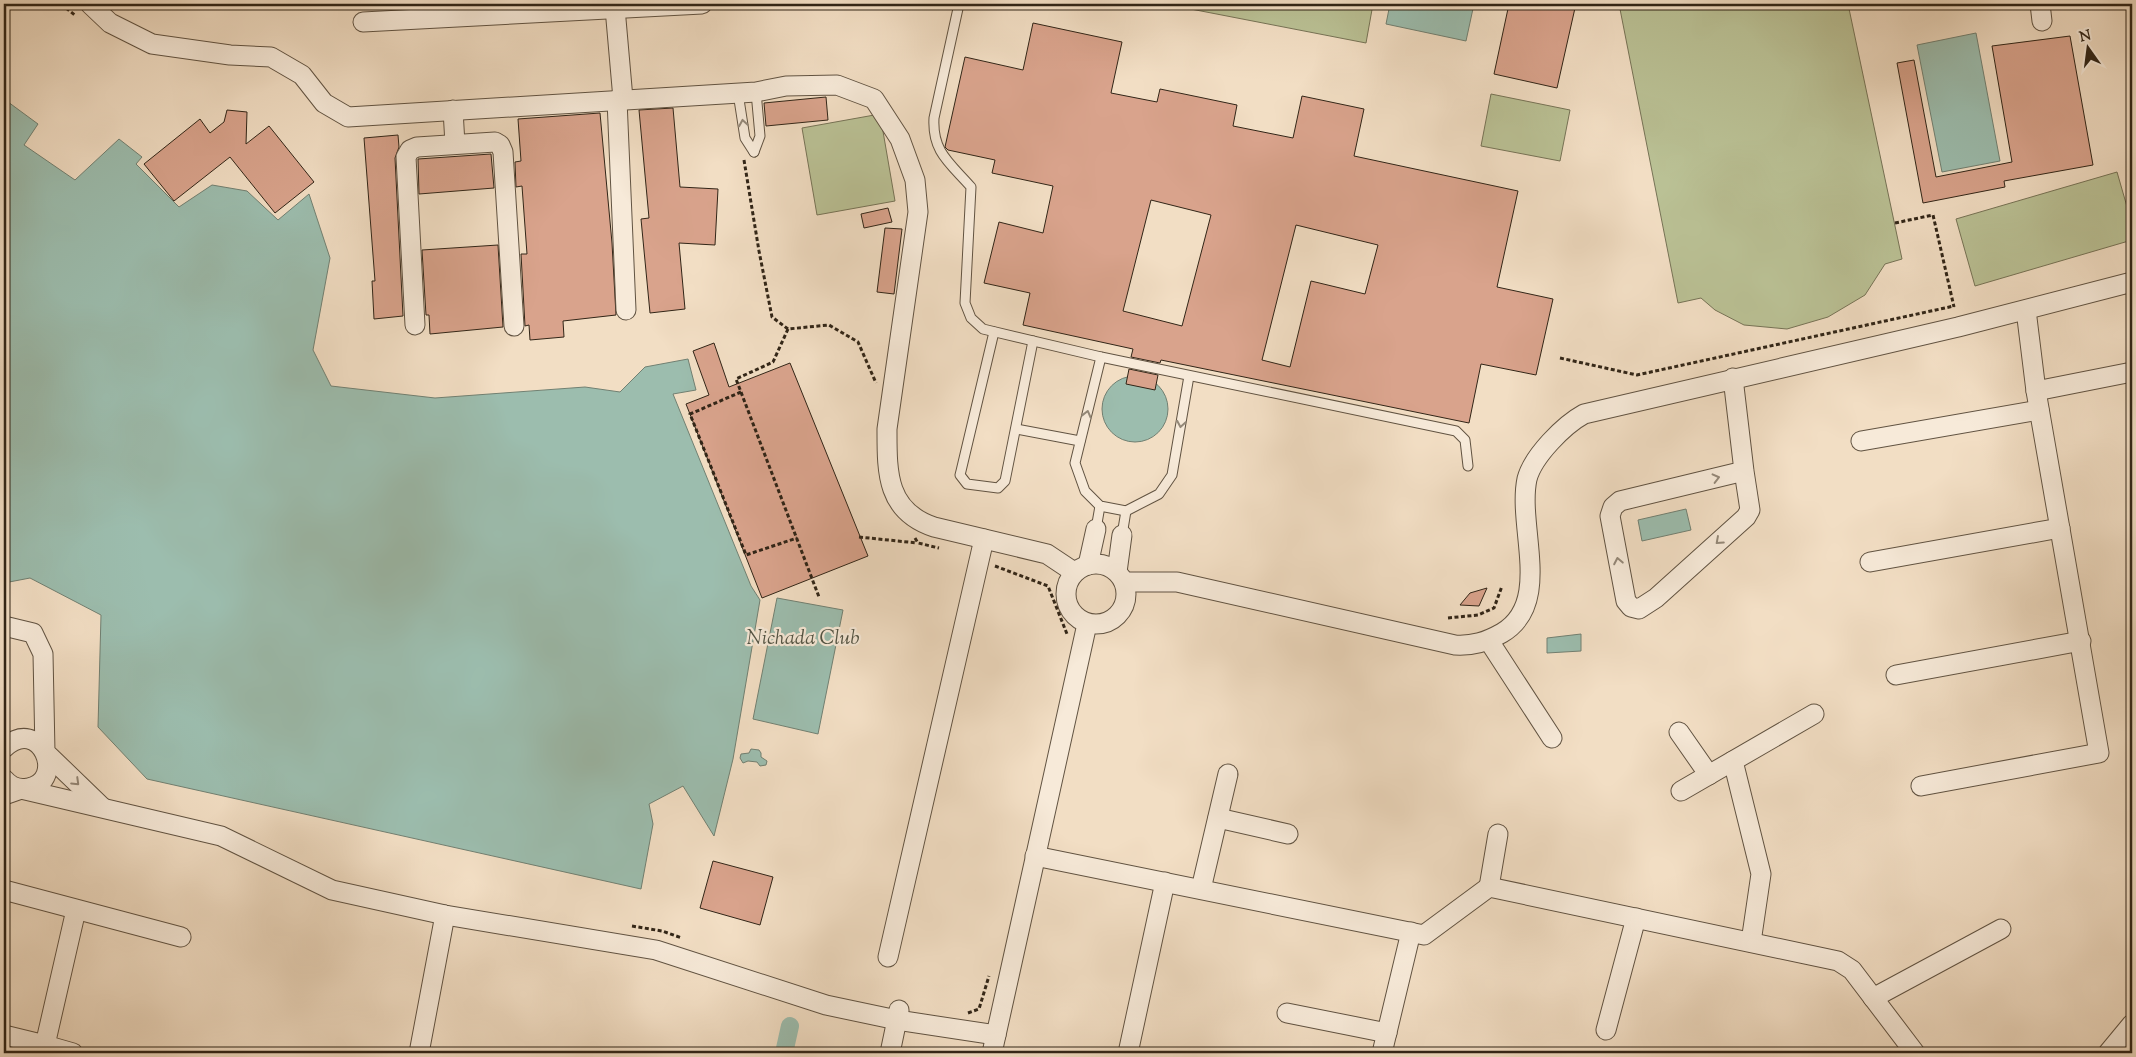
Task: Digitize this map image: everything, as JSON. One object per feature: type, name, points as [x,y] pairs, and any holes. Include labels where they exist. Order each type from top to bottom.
[{"type":"street","points":[[363,22],[466,10],[604,8],[702,4]]},
{"type":"street","points":[[604,8],[618,99],[626,310]]},
{"type":"street","points":[[86,12],[152,44],[230,55],[270,57],[302,74],[324,103],[348,117],[747,92],[786,86],[836,85],[874,99],[900,139],[915,180],[918,212],[887,429],[887,465],[890,483],[900,502],[916,522],[1046,554],[1081,568],[1104,565],[1120,577],[1177,582],[1455,644],[1471,646],[1489,640],[1508,630],[1521,614],[1529,596],[1530,574],[1525,498],[1528,478],[1537,460],[1558,435],[1572,421],[1584,414],[1958,327],[2132,282]]},
{"type":"street","points":[[453,110],[455,144]]},
{"type":"street","points":[[415,325],[406,157],[410,150],[416,147],[495,142],[500,145],[503,152],[514,326]]},
{"type":"street","points":[[1921,786],[2099,753],[2039,410],[2026,310]]},
{"type":"street","points":[[2036,391],[2132,372]]},
{"type":"street","points":[[1733,378],[1750,510],[1746,517],[1656,598],[1639,609],[1631,607],[1626,601],[1610,516],[1613,507],[1620,501],[1744,471]]},
{"type":"street","points":[[1861,441],[2039,410]]},
{"type":"street","points":[[1870,562],[2060,528]]},
{"type":"street","points":[[1096,529],[1081,568],[1066,585],[1065,601],[1069,609],[1076,618],[1087,624],[1101,624],[1111,621],[1122,610],[1126,599],[1120,577],[1122,535]]},
{"type":"street","points":[[888,957],[984,539]]},
{"type":"street","points":[[12,792],[102,808],[221,836],[332,890],[445,915],[656,950],[826,1005],[898,1015],[994,1044],[1087,624]]},
{"type":"street","points":[[4,626],[33,633],[42,654],[44,680],[43,711],[45,752],[48,763],[47,771],[42,781],[30,788],[12,792]]},
{"type":"street","points":[[1489,640],[1552,738]]},
{"type":"street","points":[[1896,675],[2080,641]]},
{"type":"street","points":[[20,739],[43,711]]},
{"type":"street","points":[[1682,791],[1814,714]]},
{"type":"street","points":[[1679,732],[1709,775]]},
{"type":"street","points":[[4,748],[11,742],[20,739],[35,742],[102,808]]},
{"type":"street","points":[[1734,761],[1761,874],[1751,942]]},
{"type":"street","points":[[1201,889],[1228,774]]},
{"type":"street","points":[[4,779],[15,788],[12,792]]},
{"type":"street","points":[[1218,818],[1288,834]]},
{"type":"street","points":[[1035,856],[1424,935],[1489,887],[1498,834]]},
{"type":"street","points":[[1128,1053],[1165,882]]},
{"type":"street","points":[[1489,887],[1838,961],[1852,970],[1915,1053]]},
{"type":"street","points":[[4,890],[181,937]]},
{"type":"street","points":[[45,1045],[76,910]]},
{"type":"street","points":[[419,1053],[445,915]]},
{"type":"street","points":[[1606,1030],[1636,918]]},
{"type":"street","points":[[1874,998],[2002,929]]},
{"type":"street","points":[[1382,1053],[1411,932]]},
{"type":"street","points":[[1287,1013],[1387,1033]]},
{"type":"street","points":[[890,1053],[898,1015]]},
{"type":"street","points":[[2108,1053],[2132,1024]]},
{"type":"street","points":[[4,1035],[73,1053]]},
{"type":"lane","points":[[959,4],[934,118],[933,132],[937,148],[971,187],[965,303],[972,318],[983,330],[1189,376],[1456,431],[1465,440],[1468,466]]},
{"type":"lane","points":[[747,92],[760,136],[754,152],[745,138],[747,92]]},
{"type":"lane","points":[[994,332],[961,471],[963,480],[967,484],[993,489],[1002,486],[1005,481],[1033,341]]},
{"type":"lane","points":[[1101,357],[1075,463],[1085,491],[1100,506],[1126,511],[1159,494],[1172,475],[1189,376]]},
{"type":"lane","points":[[1016,429],[1080,441]]},
{"type":"lane","points":[[1096,529],[1100,506]]},
{"type":"lane","points":[[1122,535],[1126,511]]},
{"type":"path","points":[[61,4],[86,12]]},
{"type":"path","points":[[744,158],[772,317],[788,329],[829,325],[858,342],[878,388]]},
{"type":"path","points":[[1895,223],[1933,215],[1958,327]]},
{"type":"path","points":[[1560,358],[1637,375],[1954,306]]},
{"type":"path","points":[[788,329],[773,362],[736,378],[820,597]]},
{"type":"path","points":[[741,392],[690,414],[746,555],[797,538]]},
{"type":"path","points":[[913,535],[918,543]]},
{"type":"path","points":[[859,537],[918,543],[945,549]]},
{"type":"path","points":[[979,561],[1048,586],[1067,633],[1065,643]]},
{"type":"path","points":[[1448,618],[1478,614],[1494,608],[1502,586]]},
{"type":"path","points":[[623,925],[662,931],[689,941]]},
{"type":"path","points":[[961,1015],[979,1009],[990,974]]},
{"type":"shaded area","points":[[1165,4],[1373,4],[1366,43]]},
{"type":"shaded area","points":[[1619,4],[1848,4],[1902,259],[1885,264],[1865,295],[1828,317],[1787,329],[1744,325],[1715,310],[1701,298],[1678,303]]},
{"type":"shaded area","points":[[1491,94],[1570,110],[1560,161],[1481,146]]},
{"type":"shaded area","points":[[880,114],[895,201],[817,215],[802,128]]},
{"type":"shaded area","points":[[2117,172],[2132,224],[2132,240],[1975,286],[1956,219]]},
{"type":"water","points":[[1390,4],[1474,4],[1466,41],[1386,24]]},
{"type":"water","points":[[1976,33],[2000,161],[1942,172],[1917,45]]},
{"type":"water","points":[[4,99],[38,124],[24,145],[75,180],[119,139],[142,157],[136,164],[179,207],[212,185],[247,191],[278,220],[309,194],[330,258],[313,350],[331,386],[435,398],[585,387],[620,392],[645,367],[688,359],[696,390],[673,394],[751,586],[760,600],[733,759],[714,836],[683,786],[649,804],[653,824],[641,889],[147,779],[98,727],[101,615],[30,578],[4,583]]},
{"type":"water","points":[[1135,376],[1148,378],[1158,386],[1166,396],[1168,409],[1166,422],[1158,432],[1148,440],[1135,442],[1122,440],[1112,432],[1104,422],[1102,409],[1104,396],[1112,386],[1122,378]]},
{"type":"water","points":[[1686,509],[1691,530],[1642,541],[1638,520]]},
{"type":"water","name":"Nichada Club","points":[[777,598],[843,610],[818,734],[753,719]]},
{"type":"water","points":[[1581,634],[1581,651],[1547,653],[1547,638]]},
{"type":"water","points":[[751,749],[759,750],[761,757],[767,761],[766,765],[760,766],[757,762],[748,761],[743,763],[740,758],[741,754],[749,753]]},
{"type":"building","points":[[1509,4],[1555,4],[1575,8],[1557,88],[1494,74]]},
{"type":"building","points":[[1033,23],[1122,42],[1111,93],[1157,102],[1160,89],[1237,105],[1233,126],[1293,138],[1302,96],[1364,109],[1354,156],[1518,191],[1497,287],[1553,299],[1536,375],[1481,364],[1469,423],[1161,360],[1160,363],[1131,357],[1133,349],[1023,325],[1030,293],[984,283],[999,222],[1043,233],[1053,186],[992,173],[995,160],[948,150],[945,147],[965,57],[1023,70]],"holes":[[[1151,200],[1211,215],[1182,326],[1123,311]],[[1296,225],[1378,245],[1365,294],[1311,281],[1290,367],[1262,360]]]},
{"type":"building","points":[[2070,36],[2093,165],[2004,181],[2005,187],[1923,203],[1897,63],[1914,60],[1936,177],[2012,162],[1992,46]]},
{"type":"building","points":[[826,97],[828,120],[766,126],[764,103]]},
{"type":"building","points":[[673,108],[680,187],[718,189],[715,245],[679,243],[685,309],[650,313],[641,219],[649,218],[639,110]]},
{"type":"building","points":[[227,110],[247,112],[246,144],[269,126],[314,182],[275,213],[230,157],[174,201],[144,164],[200,119],[210,133],[224,122]]},
{"type":"building","points":[[600,113],[612,243],[616,315],[563,321],[564,337],[530,340],[529,325],[525,326],[521,254],[527,254],[522,186],[516,187],[515,162],[521,161],[518,119]]},
{"type":"building","points":[[398,135],[399,147],[395,158],[403,316],[374,319],[372,281],[375,281],[364,138]]},
{"type":"building","points":[[491,154],[494,188],[419,194],[418,159]]},
{"type":"building","points":[[888,208],[892,222],[864,228],[861,214]]},
{"type":"building","points":[[885,228],[902,229],[894,294],[877,292]]},
{"type":"building","points":[[498,245],[503,327],[430,334],[429,315],[426,315],[422,250]]},
{"type":"building","points":[[714,343],[729,387],[790,363],[868,556],[762,598],[686,404],[709,395],[693,351]]},
{"type":"building","points":[[1129,369],[1158,375],[1155,390],[1126,384]]},
{"type":"building","points":[[1487,588],[1479,606],[1460,605],[1470,593]]},
{"type":"building","points":[[713,861],[773,877],[760,925],[700,908]]},
{"type":"waterway","points":[[784,1053],[790,1026]]}]
